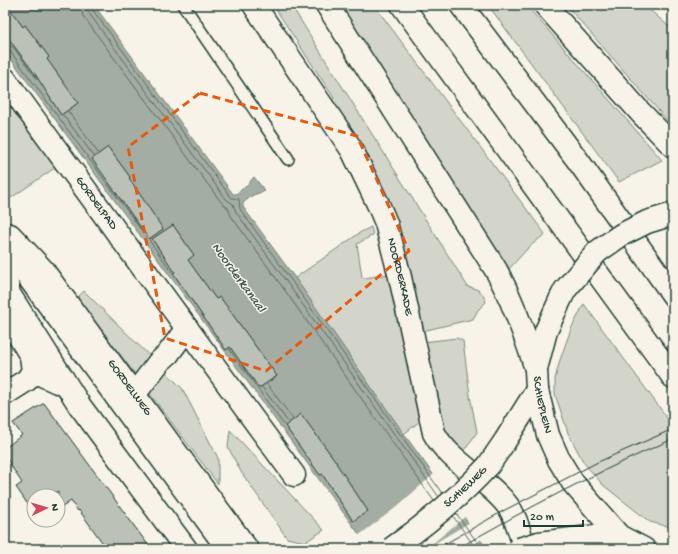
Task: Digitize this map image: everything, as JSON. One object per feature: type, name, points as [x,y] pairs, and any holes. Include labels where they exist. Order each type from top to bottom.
[{"type":"main road","name":"NOORDERKADE","points":[[254,5],[352,150],[386,223],[400,276],[434,433],[441,444],[499,496],[508,506],[528,547]]},
{"type":"main road","points":[[327,5],[496,270],[512,303],[536,369]]},
{"type":"main road","points":[[402,5],[673,377]]},
{"type":"main road","points":[[461,5],[579,162],[673,294]]},
{"type":"main road","points":[[545,5],[641,113],[673,146]]},
{"type":"main road","name":"GORDELPAD","points":[[5,79],[294,475]]},
{"type":"main road","name":"SCHIEPLEIN","points":[[644,549],[619,536],[573,483],[558,460],[548,435],[537,390],[536,369],[546,331],[565,290],[597,252],[621,235],[647,222],[673,214]]},
{"type":"main road","name":"GORDELWEG","points":[[5,234],[10,235],[42,269],[247,549]]},
{"type":"main road","name":"GORDELWEG","points":[[5,246],[228,549]]},
{"type":"main road","points":[[5,268],[211,549]]},
{"type":"main road","points":[[5,272],[9,294],[62,379],[80,406],[186,549]]},
{"type":"main road","points":[[5,313],[31,356],[33,366],[27,380],[5,394]]},
{"type":"main road","points":[[133,393],[140,387],[159,362],[168,354],[187,328]]},
{"type":"main road","points":[[32,371],[58,382],[62,379]]},
{"type":"main road","name":"SCHIEWEG","points":[[390,549],[409,536],[473,482],[488,466],[537,390]]},
{"type":"main road","points":[[528,547],[598,536],[619,536]]},
{"type":"lane","points":[[183,5],[288,159]]},
{"type":"highlighted area","points":[[200,93],[357,136],[409,251],[266,371],[165,338],[128,147]]},
{"type":"shaded area","points":[[273,5],[291,5],[468,287],[477,290],[483,295],[486,302],[478,310],[473,319],[418,332],[330,102],[334,98]]},
{"type":"shaded area","points":[[336,5],[374,5],[545,234],[528,248],[508,270]]},
{"type":"shaded area","points":[[488,5],[526,5],[662,160],[619,182]]},
{"type":"shaded area","points":[[566,5],[644,5],[673,30],[673,127]]},
{"type":"shaded area","points":[[5,89],[59,165],[8,200],[5,195]]},
{"type":"shaded area","points":[[371,227],[373,235],[357,244],[362,277],[364,278],[390,274],[420,421],[404,434],[295,278],[361,232]]},
{"type":"shaded area","points":[[84,291],[182,388],[218,458],[218,484],[76,299]]},
{"type":"shaded area","points":[[584,304],[673,426],[673,527],[650,522],[603,485],[584,463],[568,433],[555,394],[555,379],[571,329]]},
{"type":"shaded area","points":[[457,338],[463,341],[470,396],[477,432],[457,462],[444,443],[423,342]]},
{"type":"shaded area","points":[[230,430],[324,530],[305,542],[287,538],[241,472],[228,447]]},
{"type":"water","name":"Noorderkanaal","points":[[5,5],[94,5],[233,194],[236,194],[254,177],[265,191],[253,195],[243,203],[243,207],[487,549],[370,549],[5,51]]},
{"type":"pier","points":[[435,473],[466,516],[427,548],[470,522],[482,539],[466,549],[367,549],[358,536],[394,509]]},
{"type":"building","points":[[5,5],[7,5],[23,27],[25,25],[49,57],[47,59],[78,103],[61,115],[35,74],[5,34]]},
{"type":"building","points":[[108,147],[130,177],[129,178],[163,229],[149,239],[92,159]]},
{"type":"building","points":[[173,225],[194,255],[188,260],[216,299],[220,297],[277,376],[259,388],[230,347],[226,350],[173,273],[175,272],[152,239]]},
{"type":"building","points":[[44,403],[151,549],[107,549],[71,501],[66,504],[66,488],[26,488],[26,502],[16,487],[22,483],[5,456],[5,448],[22,435],[13,423]]},
{"type":"building","points":[[301,414],[337,463],[368,511],[353,521],[322,474],[320,475],[285,426]]},
{"type":"tram line","points":[[436,549],[503,511],[598,462],[673,429]]},
{"type":"tram line","points":[[457,549],[564,491],[673,439]]}]
